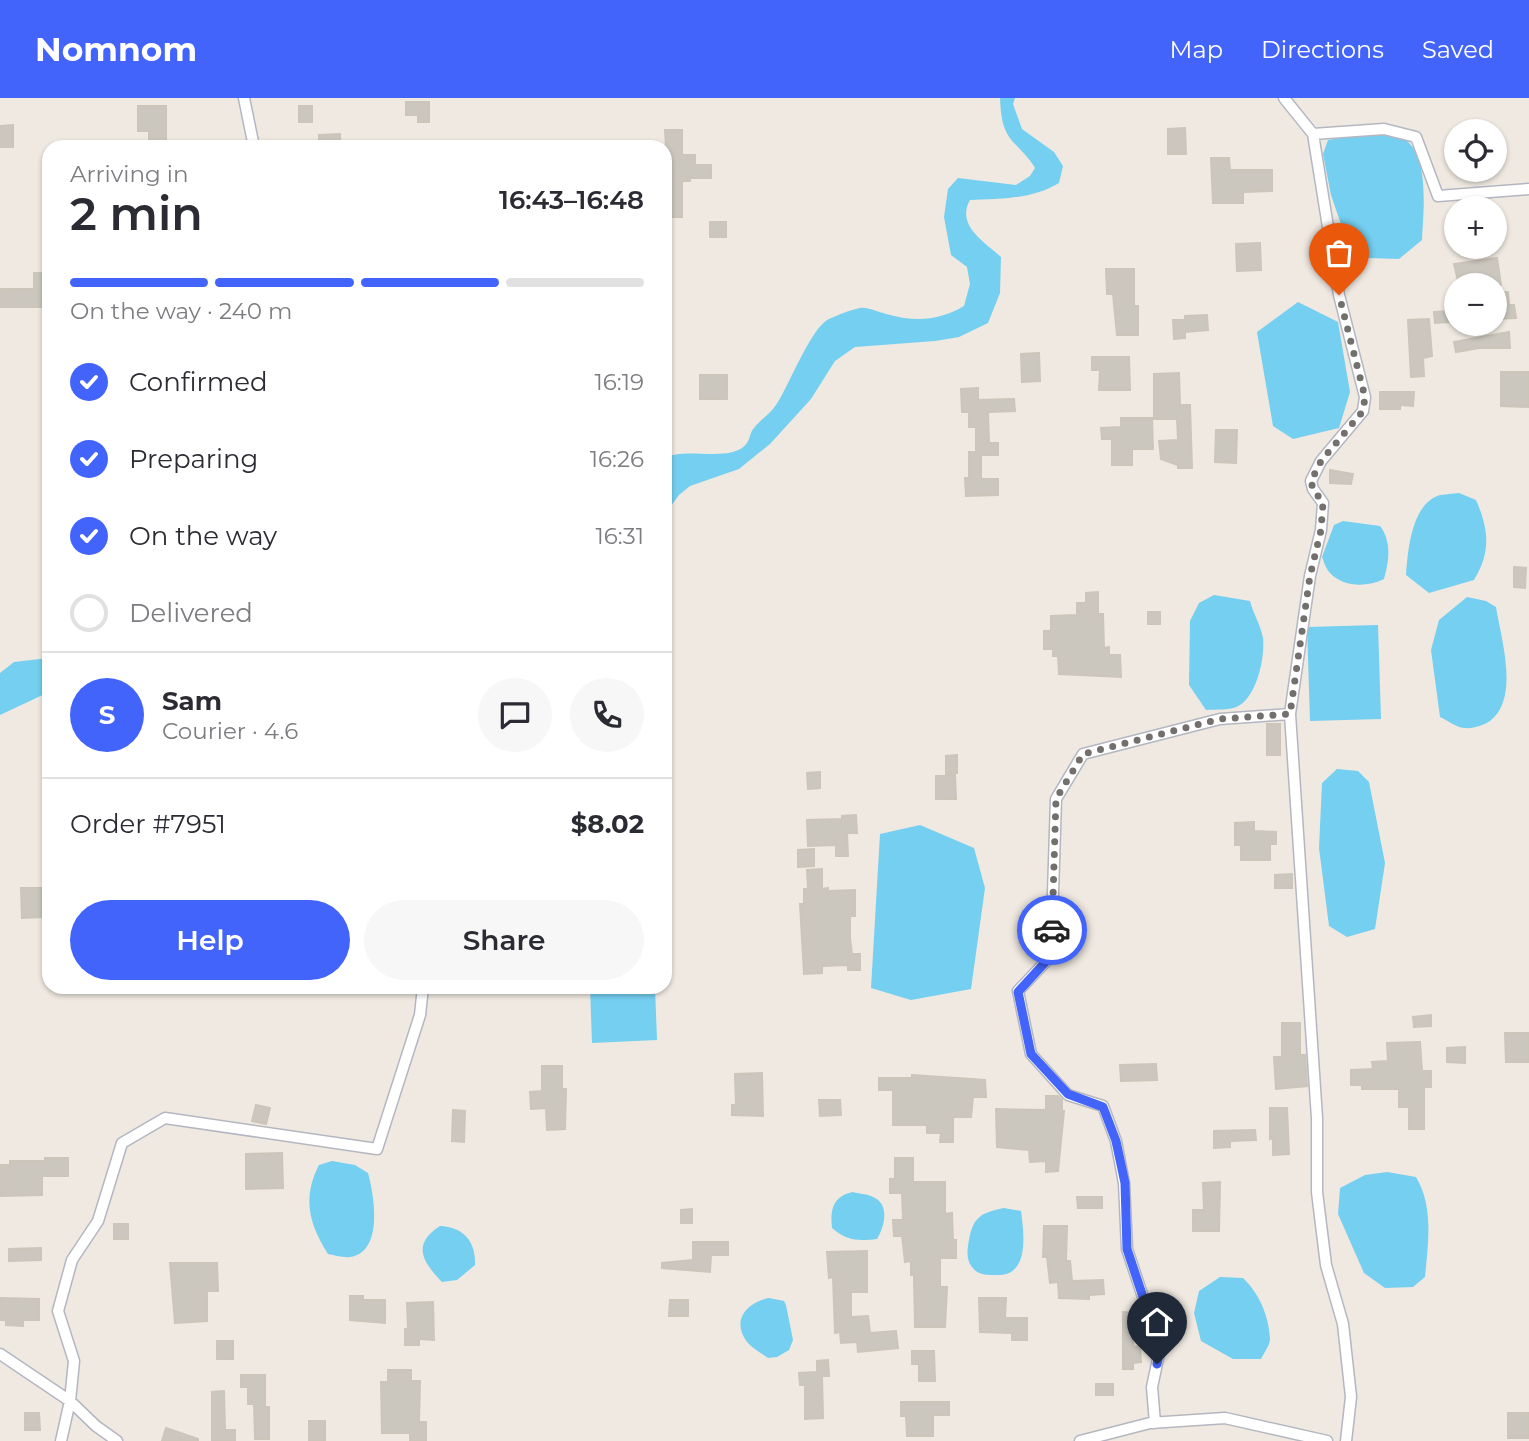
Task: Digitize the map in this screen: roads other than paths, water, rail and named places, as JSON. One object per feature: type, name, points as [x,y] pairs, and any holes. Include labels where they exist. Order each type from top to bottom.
[{"type":"street","points":[[244,98],[253,140]]},
{"type":"street","points":[[1284,98],[1313,134],[1339,295],[1365,397],[1363,411],[1321,461],[1311,481],[1323,503],[1321,530],[1310,576],[1290,714],[1317,1118],[1317,1192],[1326,1265],[1343,1324],[1351,1397],[1346,1441]]},
{"type":"street","points":[[1313,134],[1384,129],[1416,137],[1438,196],[1529,190]]},
{"type":"street","points":[[1155,1423],[1152,1387],[1162,1340],[1147,1309],[1127,1249],[1125,1183],[1116,1141],[1103,1107],[1068,1094],[1031,1054],[1018,992],[1051,956],[1056,799],[1083,754],[1220,719],[1290,714]]},
{"type":"street","points":[[61,1441],[70,1401],[74,1361],[58,1311],[72,1260],[98,1220],[122,1143],[165,1118],[377,1149],[419,1015],[422,994]]},
{"type":"street","points":[[0,1354],[70,1401],[96,1426],[117,1441]]},
{"type":"street","points":[[1080,1441],[1155,1423],[1225,1418],[1328,1441]]},
{"type":"water","points":[[1000,98],[1015,98],[1013,104],[1022,129],[1054,152],[1063,166],[1059,183],[1049,188],[1016,197],[970,200],[966,217],[969,225],[980,239],[1001,257],[1000,293],[988,323],[959,337],[855,347],[835,361],[811,399],[770,444],[739,469],[690,486],[672,504],[672,456],[731,453],[747,443],[754,428],[776,405],[815,333],[829,319],[863,308],[896,317],[926,319],[945,315],[964,306],[970,284],[967,267],[951,255],[944,217],[948,189],[958,178],[1016,185],[1030,176],[1035,168],[1012,141],[1002,118]]},
{"type":"water","points":[[1354,136],[1397,136],[1411,145],[1417,156],[1424,200],[1422,240],[1399,259],[1367,258],[1345,236],[1331,195],[1323,154],[1328,140]]},
{"type":"water","points":[[1298,302],[1338,322],[1350,392],[1339,428],[1293,439],[1273,426],[1257,332]]},
{"type":"water","points":[[1459,493],[1476,500],[1484,521],[1486,550],[1480,570],[1474,580],[1429,593],[1406,575],[1412,531],[1421,510],[1428,502],[1437,496]]},
{"type":"water","points":[[1343,521],[1380,526],[1386,538],[1388,552],[1384,579],[1371,584],[1349,584],[1329,571],[1322,557],[1334,525]]},
{"type":"water","points":[[1214,595],[1250,601],[1262,633],[1263,646],[1259,675],[1246,700],[1232,708],[1206,710],[1189,685],[1190,621],[1199,603]]},
{"type":"water","points":[[1467,597],[1486,601],[1496,607],[1506,667],[1504,698],[1499,711],[1490,721],[1468,728],[1459,727],[1440,717],[1431,650],[1439,620]]},
{"type":"water","points":[[1378,625],[1381,719],[1310,721],[1307,627]]},
{"type":"water","points":[[42,659],[42,695],[0,715],[0,673],[14,662]]},
{"type":"water","points":[[1337,769],[1358,771],[1369,782],[1385,863],[1375,929],[1347,937],[1329,926],[1319,848],[1322,783]]},
{"type":"water","points":[[920,825],[974,848],[985,888],[971,989],[911,1000],[871,988],[880,834]]},
{"type":"water","points":[[590,994],[655,994],[657,1040],[592,1043]]},
{"type":"water","points":[[332,1161],[355,1165],[368,1173],[370,1183],[374,1208],[372,1234],[361,1253],[350,1257],[328,1254],[316,1232],[310,1211],[311,1189],[319,1165]]},
{"type":"water","points":[[1387,1172],[1416,1177],[1428,1213],[1425,1277],[1413,1287],[1385,1288],[1364,1273],[1338,1214],[1340,1188],[1365,1175]]},
{"type":"water","points":[[853,1192],[873,1197],[883,1206],[882,1229],[877,1239],[853,1239],[832,1228],[834,1205],[841,1197]]},
{"type":"water","points":[[1004,1208],[1021,1211],[1023,1242],[1020,1262],[1007,1274],[986,1275],[974,1270],[969,1262],[968,1246],[972,1230],[982,1215]]},
{"type":"water","points":[[440,1226],[461,1232],[473,1249],[475,1265],[457,1280],[442,1282],[425,1261],[425,1240]]},
{"type":"water","points":[[1220,1277],[1243,1278],[1262,1306],[1270,1339],[1261,1359],[1233,1359],[1201,1341],[1194,1313],[1199,1291]]},
{"type":"water","points":[[769,1298],[784,1301],[793,1340],[789,1350],[777,1357],[768,1358],[747,1342],[740,1324],[749,1307]]}]
